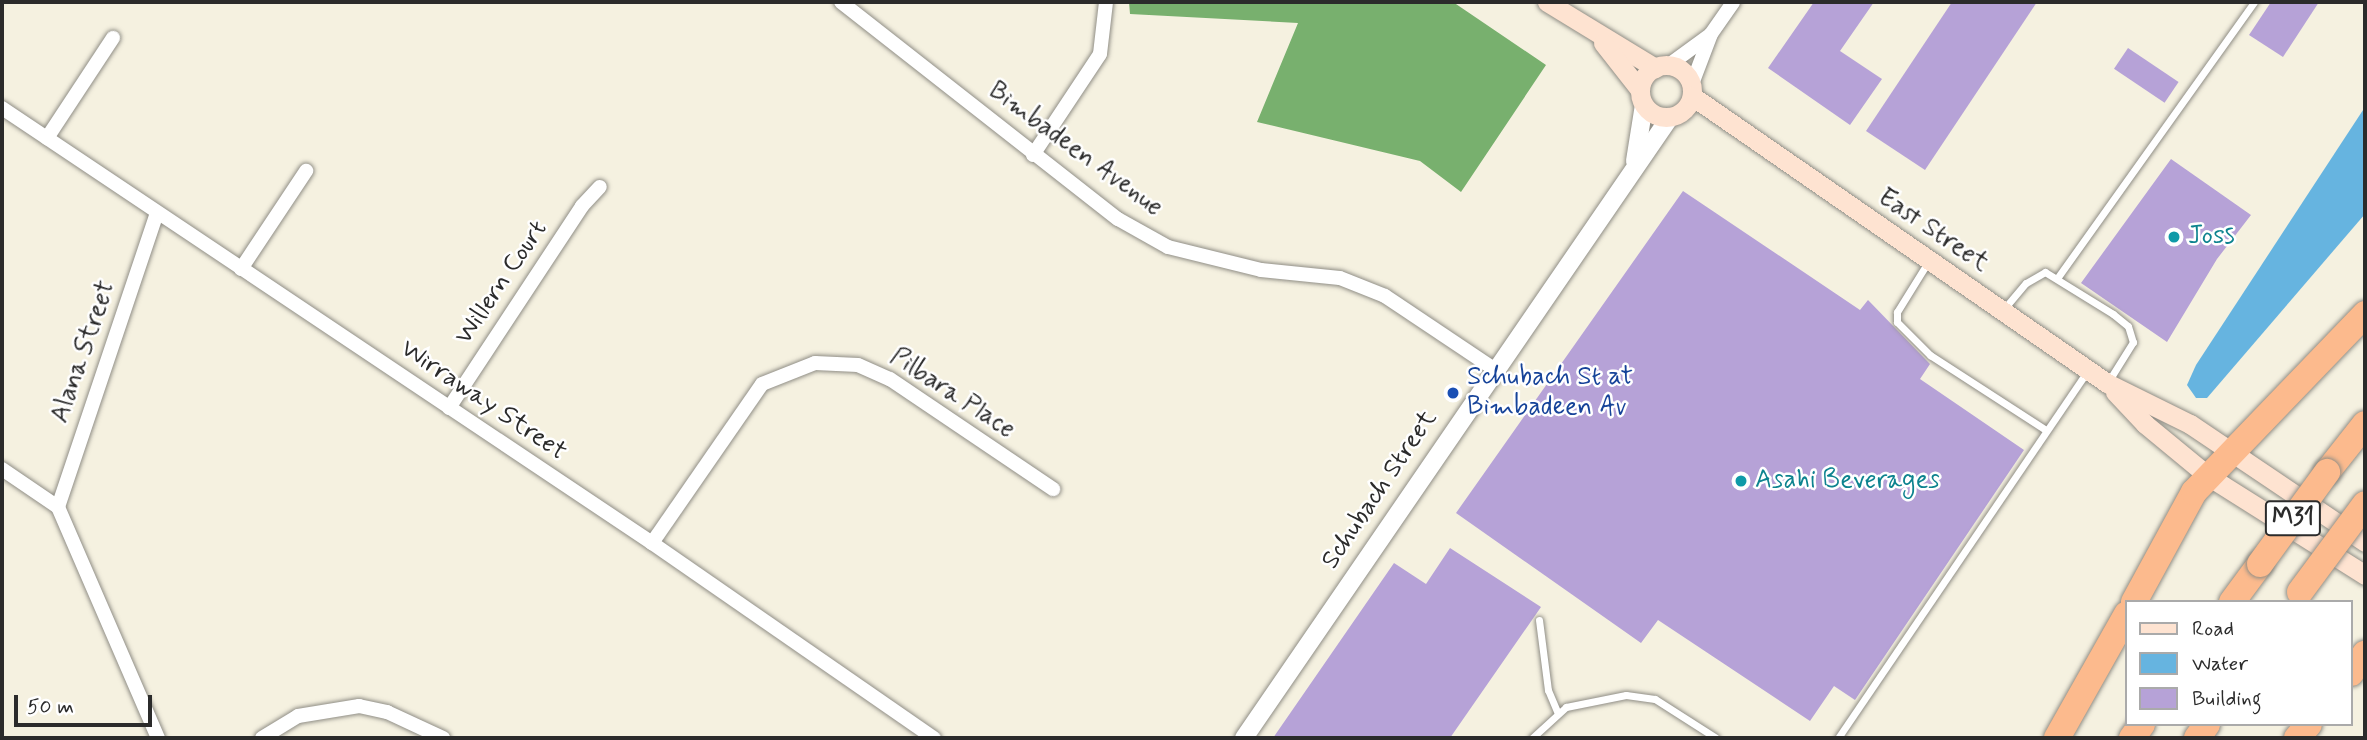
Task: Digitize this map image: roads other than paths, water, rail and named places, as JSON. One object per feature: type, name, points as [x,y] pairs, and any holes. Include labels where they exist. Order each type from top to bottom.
[{"type":"highway","points":[[2135,600],[2194,492],[2230,450],[2365,314]]},
{"type":"highway","name":"M31","points":[[2234,600],[2365,424]]},
{"type":"highway","name":"M31","points":[[2297,597],[2365,504]]},
{"type":"highway","points":[[2057,738],[2126,616]]},
{"type":"main road","points":[[1547,2],[1598,37],[1662,66],[1683,71],[1692,90],[1675,115],[1651,112],[1598,37]]},
{"type":"main road","points":[[1642,98],[1644,77],[1662,66]]},
{"type":"main road","name":"East Street","points":[[1692,90],[1728,125],[1930,259],[2087,370],[2107,383],[2190,424],[2365,542]]},
{"type":"main road","name":"East Street","points":[[1675,115],[1728,125]]},
{"type":"main road","name":"East Street","points":[[2107,383],[2145,424],[2208,476],[2365,575]]},
{"type":"street","name":"Bimbadeen Avenue","points":[[841,2],[1118,219],[1168,247],[1261,270],[1339,278],[1385,296],[1494,369]]},
{"type":"street","points":[[1033,155],[1100,54],[1106,2]]},
{"type":"street","points":[[1692,90],[1712,34],[1733,2]]},
{"type":"street","points":[[1662,66],[1712,34]]},
{"type":"street","points":[[47,138],[113,38]]},
{"type":"street","name":"Schubach Street","points":[[1634,168],[1642,98]]},
{"type":"street","name":"Wirraway Street","points":[[2,108],[652,543],[934,738]]},
{"type":"street","name":"Schubach Street","points":[[1244,738],[1494,369],[1634,168],[1675,115]]},
{"type":"street","points":[[241,269],[306,171]]},
{"type":"street","name":"Willern Court","points":[[449,408],[582,206],[600,187]]},
{"type":"street","name":"Alana Street","points":[[58,507],[156,213]]},
{"type":"street","name":"Pilbara Place","points":[[652,543],[762,384],[815,363],[858,365],[890,379],[1053,489]]},
{"type":"street","points":[[2,469],[58,507],[158,738]]},
{"type":"street","points":[[262,738],[298,716],[359,706],[387,712],[443,738]]},
{"type":"lane","points":[[2058,277],[2254,2]]},
{"type":"lane","points":[[1930,259],[1897,312],[1897,322],[1930,355],[2046,430]]},
{"type":"lane","points":[[2002,310],[2038,273],[2058,277],[2132,333],[2131,348],[2107,383]]},
{"type":"lane","points":[[1838,738],[2087,370]]},
{"type":"lane","points":[[1539,621],[1548,690],[1558,713]]},
{"type":"lane","points":[[1532,738],[1558,713],[1589,699],[1642,695],[1665,705],[1716,738]]},
{"type":"water","points":[[2365,107],[2365,214],[2207,398],[2196,398],[2187,385],[2196,365]]},
{"type":"place","name":"Joss","points":[[2174,237]]},
{"type":"place","name":"Schubach St at Bimbadeen Av","points":[[1453,393]]},
{"type":"place","name":"Asahi Beverages","points":[[1741,481]]}]
